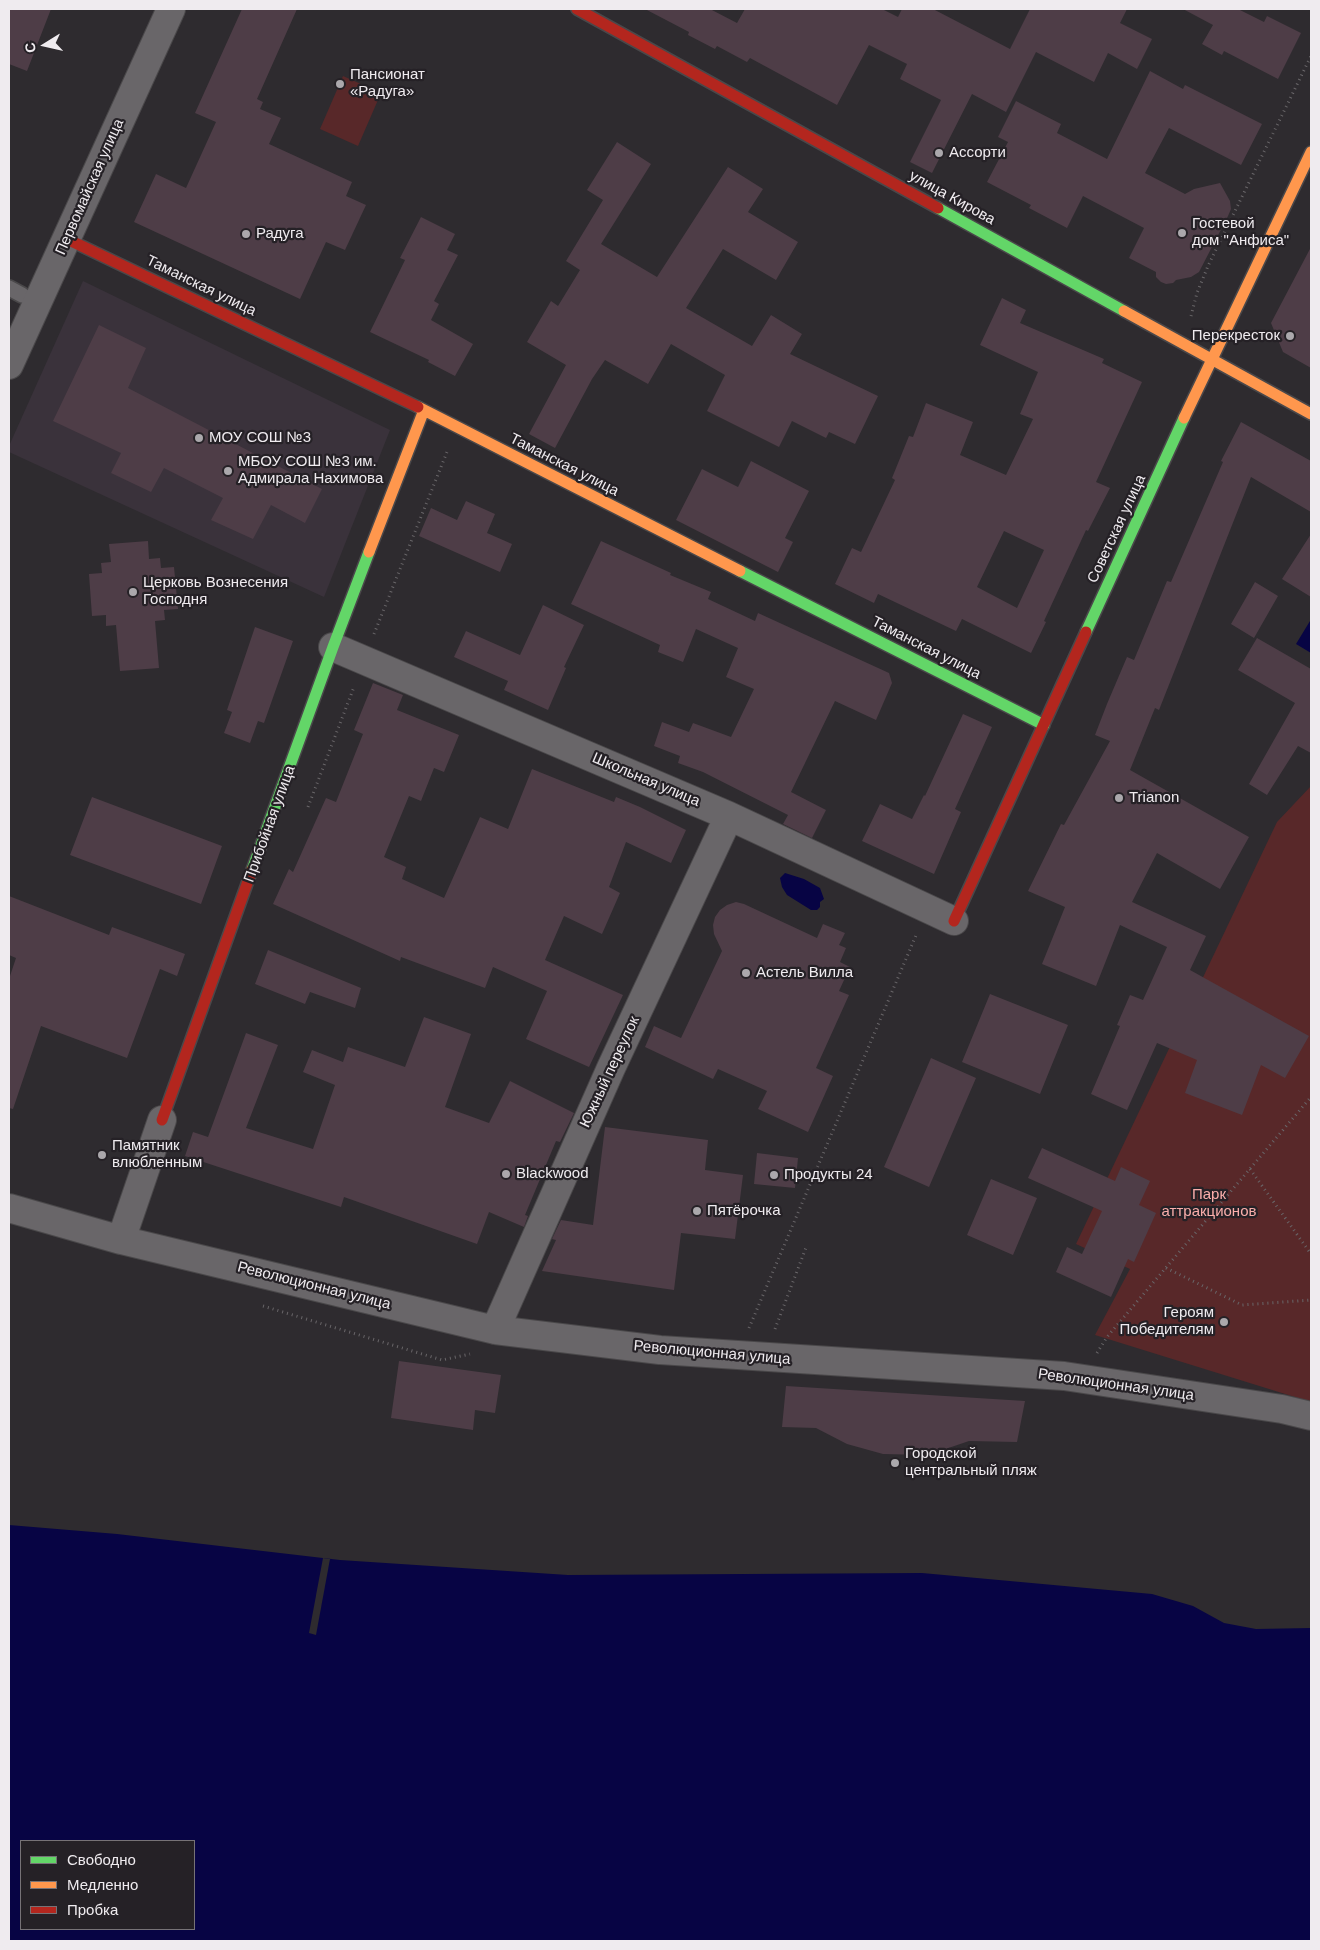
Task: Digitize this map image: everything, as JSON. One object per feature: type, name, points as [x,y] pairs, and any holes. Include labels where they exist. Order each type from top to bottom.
[{"type":"street","name":"Первомайская улица","points":[[9,365],[171,9]]},
{"type":"street","name":"улица Кирова","points":[[577,9],[1311,414]]},
{"type":"street","name":"Советская улица","points":[[954,921],[1212,358],[1311,152]]},
{"type":"street","name":"Таманская улица","points":[[67,239],[424,410],[1044,725]]},
{"type":"street","name":"Прибойная улица","points":[[122,1240],[162,1120],[333,647],[424,410]]},
{"type":"street","name":"Школьная улица","points":[[333,647],[729,816],[954,921]]},
{"type":"street","name":"Южный переулок","points":[[495,1330],[611,1068],[729,816]]},
{"type":"street","name":"Революционная улица","points":[[9,1208],[122,1240],[495,1330],[660,1350],[1064,1376],[1282,1409],[1311,1416]]},
{"type":"path","points":[[307,808],[448,449]]},
{"type":"path","points":[[737,1356],[928,909]]},
{"type":"path","points":[[1081,1379],[1107,1337],[1311,1097]]},
{"type":"path","points":[[1250,1169],[1311,1254]]},
{"type":"path","points":[[765,1358],[807,1245]]},
{"type":"path","points":[[1166,1268],[1242,1305],[1311,1300]]},
{"type":"shaded area","name":"МОУ СОШ №3","points":[[83,281],[390,430],[324,597],[9,452],[9,446]]},
{"type":"shaded area","points":[[1311,622],[1311,653],[1296,644]]},
{"type":"shaded area","points":[[785,873],[804,879],[820,888],[824,899],[820,902],[820,907],[817,910],[811,910],[787,895],[782,887],[780,878]]},
{"type":"shaded area","points":[[9,1525],[117,1534],[340,1560],[568,1575],[922,1573],[1152,1594],[1193,1606],[1224,1623],[1256,1629],[1311,1628],[1311,1941],[9,1941]]},
{"type":"green space","points":[[343,76],[381,93],[358,146],[320,129]]},
{"type":"green space","name":"Парк аттракционов","points":[[1311,786],[1311,1402],[1095,1335],[1130,1269],[1076,1244],[1277,822]]},
{"type":"pier","points":[[323,1558],[330,1559],[316,1635],[309,1633]]},
{"type":"building","points":[[9,9],[51,9],[27,71],[9,64]]},
{"type":"building","points":[[242,9],[297,9],[257,99],[263,102],[260,109],[281,118],[269,144],[352,182],[346,196],[366,205],[345,250],[326,242],[300,299],[134,222],[156,174],[186,188],[216,122],[195,113]]},
{"type":"building","points":[[645,9],[710,9],[737,23],[745,9],[882,9],[898,17],[902,9],[933,9],[1010,49],[1030,9],[1127,9],[1120,23],[1152,39],[1137,69],[1108,53],[1094,82],[1036,52],[1006,112],[972,94],[932,173],[910,162],[941,100],[900,79],[907,64],[869,45],[837,105],[750,58],[747,62],[717,46],[715,49],[688,35],[689,32]]},
{"type":"building","points":[[1183,9],[1238,9],[1264,22],[1267,16],[1301,33],[1278,79],[1224,51],[1222,55],[1202,44],[1213,25]]},
{"type":"building","points":[[1150,71],[1183,89],[1185,85],[1262,124],[1241,165],[1169,128],[1145,173],[1185,194],[1194,189],[1220,183],[1230,201],[1231,209],[1199,272],[1191,277],[1166,284],[1156,277],[1156,272],[1129,258],[1144,228],[1083,196],[1067,228],[1029,208],[1031,205],[987,182],[1008,142],[998,137],[1016,101],[1061,124],[1057,133],[1107,159]]},
{"type":"building","points":[[617,142],[651,164],[601,244],[657,277],[728,167],[763,189],[748,212],[798,242],[776,280],[723,249],[686,308],[752,346],[771,315],[802,334],[790,354],[878,396],[855,444],[829,432],[826,438],[792,421],[779,447],[707,411],[725,375],[671,344],[648,384],[605,360],[592,379],[555,448],[529,434],[566,365],[527,342],[551,301],[558,306],[580,270],[566,261],[603,200],[587,190]]},
{"type":"building","points":[[421,217],[455,234],[447,250],[458,255],[434,301],[439,304],[431,320],[473,344],[455,376],[428,362],[429,360],[370,332],[405,260],[400,258]]},
{"type":"building","points":[[1311,247],[1311,368],[1283,352],[1271,323]]},
{"type":"building","points":[[1002,298],[1026,310],[1020,323],[1104,359],[1102,363],[1142,382],[1096,482],[1110,488],[1088,531],[1086,530],[1031,653],[962,619],[956,631],[878,594],[874,603],[835,584],[852,548],[861,552],[895,480],[892,478],[909,436],[913,437],[926,403],[973,422],[960,455],[1006,475],[1033,419],[1020,414],[1038,372],[980,345]],"holes":[[[1004,531],[1044,550],[1017,608],[977,587]]]},
{"type":"building","name":"МБОУ СОШ №3 им. Адмирала Нахимова","points":[[99,325],[146,348],[128,388],[322,489],[305,523],[271,505],[253,539],[211,520],[223,498],[164,468],[151,492],[111,473],[121,453],[53,421]]},
{"type":"building","points":[[1241,422],[1311,461],[1311,512],[1251,477],[1159,710],[1155,708],[1130,770],[1249,837],[1220,889],[1157,853],[1132,902],[1206,936],[1190,970],[1309,1036],[1285,1078],[1261,1065],[1242,1115],[1185,1093],[1197,1060],[1157,1043],[1127,1110],[1091,1094],[1120,1026],[1117,1025],[1130,995],[1143,1000],[1167,947],[1120,925],[1096,986],[1042,964],[1065,907],[1028,891],[1061,824],[1064,825],[1110,741],[1095,735],[1107,704],[1127,657],[1134,660],[1167,581],[1171,582],[1223,462],[1221,461]]},
{"type":"building","points":[[751,461],[809,491],[785,538],[793,542],[778,572],[676,520],[702,469],[738,487]]},
{"type":"building","points":[[466,501],[495,514],[487,533],[512,544],[500,572],[419,536],[431,508],[457,520]]},
{"type":"building","points":[[1311,534],[1311,597],[1282,579]]},
{"type":"building","name":"Церковь Вознесения Господня","points":[[148,541],[149,559],[160,558],[161,568],[174,567],[178,609],[164,610],[165,620],[155,621],[159,668],[120,671],[116,625],[106,626],[106,615],[92,616],[89,574],[102,573],[101,563],[111,562],[109,544]]},
{"type":"building","points":[[601,541],[671,573],[670,575],[711,592],[708,599],[755,621],[758,613],[889,673],[892,683],[876,720],[835,701],[791,792],[826,810],[812,838],[783,824],[788,815],[703,772],[678,763],[680,756],[654,746],[662,722],[689,732],[693,723],[731,737],[754,689],[726,677],[738,648],[696,629],[683,662],[658,652],[660,645],[571,604]]},
{"type":"building","points":[[1255,582],[1278,596],[1254,638],[1231,624]]},
{"type":"building","points":[[543,605],[584,625],[564,667],[566,668],[548,710],[504,690],[508,681],[454,657],[466,631],[520,655]]},
{"type":"building","points":[[255,627],[293,641],[264,723],[258,721],[250,743],[224,733],[232,712],[227,710]]},
{"type":"building","points":[[1257,638],[1311,669],[1311,753],[1298,746],[1267,795],[1249,784],[1295,703],[1238,670]]},
{"type":"building","points":[[373,683],[403,695],[397,710],[459,735],[444,772],[434,768],[421,801],[409,796],[384,857],[406,867],[402,879],[444,898],[480,817],[508,829],[532,769],[614,802],[616,797],[686,830],[671,863],[626,842],[609,887],[620,893],[602,934],[564,916],[545,960],[623,995],[589,1067],[526,1039],[547,991],[493,967],[485,988],[401,957],[400,961],[273,904],[289,869],[293,872],[326,798],[336,802],[363,734],[354,730]]},
{"type":"building","points":[[963,714],[992,727],[955,809],[961,812],[934,874],[862,841],[880,804],[912,819],[925,796]]},
{"type":"building","points":[[92,797],[222,846],[201,904],[70,855]]},
{"type":"building","points":[[9,896],[109,935],[112,927],[185,954],[177,976],[160,969],[127,1058],[41,1026],[13,1109],[9,1108],[9,979],[16,958],[9,955]]},
{"type":"building","points":[[736,902],[817,938],[823,924],[845,933],[839,945],[846,948],[840,962],[850,967],[839,991],[849,995],[816,1068],[833,1076],[808,1132],[758,1109],[767,1091],[718,1069],[713,1079],[645,1047],[654,1026],[681,1038],[722,951],[714,934],[713,925],[715,917],[727,905]]},
{"type":"building","points":[[268,950],[361,988],[355,1008],[310,992],[305,1004],[255,984]]},
{"type":"building","points":[[990,994],[1068,1025],[1040,1094],[962,1062]]},
{"type":"building","points":[[424,1017],[471,1034],[445,1107],[489,1123],[510,1081],[574,1113],[560,1142],[556,1141],[525,1215],[528,1216],[524,1227],[489,1212],[477,1244],[344,1197],[341,1207],[185,1156],[193,1132],[208,1137],[246,1033],[278,1045],[246,1128],[313,1149],[335,1085],[303,1072],[312,1050],[343,1062],[348,1047],[405,1067]]},
{"type":"building","points":[[931,1058],[976,1078],[929,1187],[884,1167]]},
{"type":"building","points":[[605,1127],[708,1140],[705,1170],[743,1175],[735,1239],[681,1233],[674,1290],[542,1271],[556,1240],[552,1239],[561,1220],[593,1225]]},
{"type":"building","points":[[1042,1148],[1115,1181],[1121,1167],[1150,1181],[1139,1205],[1156,1213],[1134,1262],[1128,1259],[1111,1297],[1056,1272],[1067,1247],[1082,1254],[1102,1211],[1028,1178]]},
{"type":"building","points":[[757,1153],[798,1158],[795,1188],[754,1184]]},
{"type":"building","points":[[991,1179],[1037,1198],[1013,1255],[967,1235]]},
{"type":"building","points":[[399,1361],[501,1375],[495,1413],[475,1410],[473,1430],[391,1418]]},
{"type":"building","points":[[786,1386],[1025,1401],[1017,1442],[969,1441],[928,1455],[883,1454],[847,1444],[816,1428],[782,1427]]},
{"type":"traffic: fast","points":[[938,208],[1124,311]]},
{"type":"traffic: fast","points":[[1086,632],[1184,418]]},
{"type":"traffic: fast","points":[[252,870],[369,552]]},
{"type":"traffic: fast","points":[[740,571],[1044,725]]},
{"type":"traffic: slow","points":[[1184,418],[1311,152]]},
{"type":"traffic: slow","points":[[1124,311],[1311,414]]},
{"type":"traffic: slow","points":[[418,407],[740,571]]},
{"type":"traffic: slow","points":[[369,552],[424,410]]},
{"type":"traffic: jam","points":[[577,9],[938,208]]},
{"type":"traffic: jam","points":[[67,239],[418,407]]},
{"type":"traffic: jam","points":[[954,921],[1086,632]]},
{"type":"traffic: jam","points":[[162,1120],[252,870]]},
{"type":"place","name":"Пансионат «Радуга»","points":[[340,84]]},
{"type":"place","name":"Ассорти","points":[[939,153]]},
{"type":"place","name":"Гостевой дом \"Анфиса\"","points":[[1182,233]]},
{"type":"place","name":"Радуга","points":[[246,234]]},
{"type":"place","name":"Перекресток","points":[[1290,336]]},
{"type":"place","name":"МОУ СОШ №3","points":[[199,438]]},
{"type":"place","name":"МБОУ СОШ №3 им. Адмирала Нахимова","points":[[228,471]]},
{"type":"place","name":"Церковь Вознесения Господня","points":[[133,592]]},
{"type":"place","name":"Trianon","points":[[1119,798]]},
{"type":"place","name":"Астель Вилла","points":[[746,973]]},
{"type":"place","name":"Памятник влюбленным","points":[[102,1155]]},
{"type":"place","name":"Blackwood","points":[[506,1174]]},
{"type":"place","name":"Продукты 24","points":[[774,1175]]},
{"type":"place","name":"Пятёрочка","points":[[697,1211]]},
{"type":"place","name":"Героям Победителям","points":[[1224,1322]]},
{"type":"place","name":"Городской центральный пляж","points":[[895,1463]]}]
